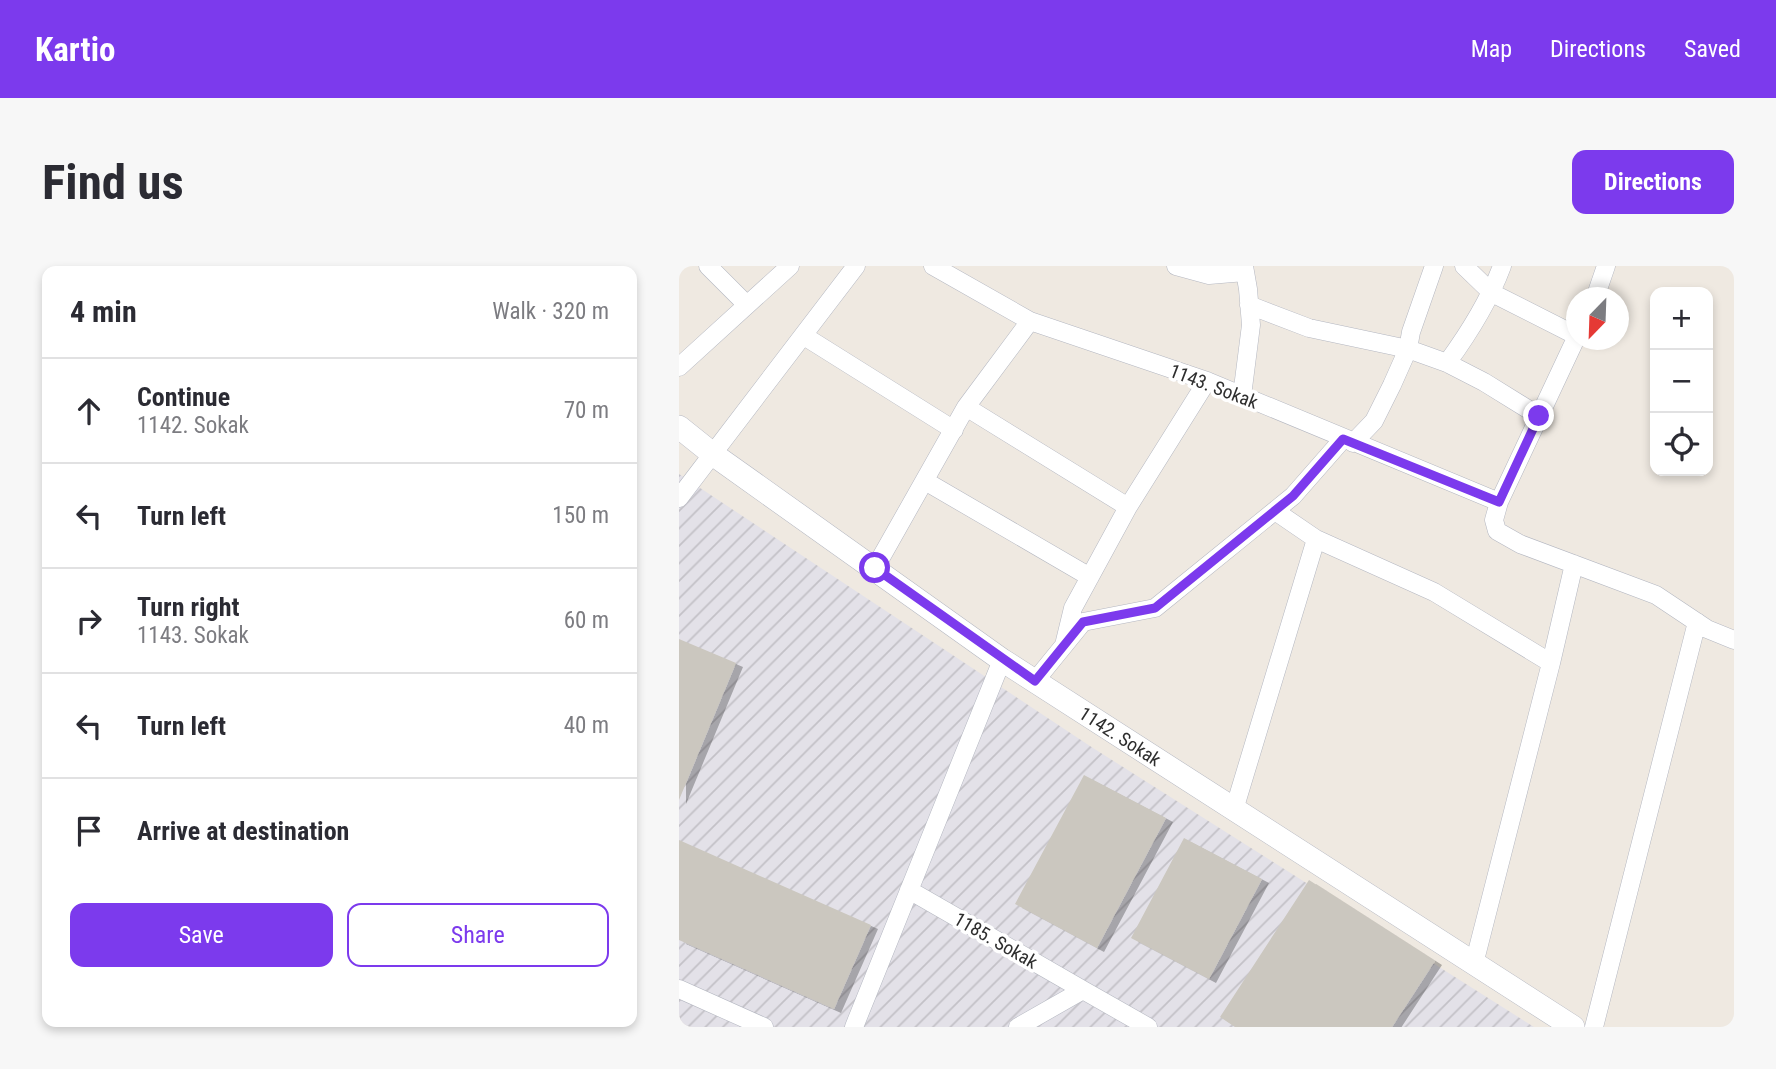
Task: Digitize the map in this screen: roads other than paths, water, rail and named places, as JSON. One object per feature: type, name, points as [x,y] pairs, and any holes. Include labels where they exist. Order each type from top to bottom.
[{"type":"street","points":[[708,266],[747,305]]},
{"type":"street","points":[[679,367],[790,266]]},
{"type":"street","points":[[679,498],[856,266]]},
{"type":"street","name":"1143. Sokak","points":[[933,266],[1030,321],[1207,381],[1499,502]]},
{"type":"street","points":[[1176,266],[1209,275],[1244,269],[1251,325],[1242,396]]},
{"type":"street","points":[[1035,681],[1083,622],[1155,608],[1293,496],[1348,441],[1374,421],[1408,349],[1411,332],[1434,266]]},
{"type":"street","points":[[1464,266],[1492,293],[1577,336],[1499,502],[1493,520],[1497,531],[1520,544],[1656,594],[1697,622],[1734,640]]},
{"type":"street","points":[[1447,363],[1466,338],[1492,293],[1502,266]]},
{"type":"street","points":[[1599,287],[1606,266]]},
{"type":"street","points":[[1249,305],[1309,328],[1408,349],[1447,363],[1539,416]]},
{"type":"street","points":[[875,568],[966,407],[1030,321]]},
{"type":"street","points":[[804,336],[954,430]]},
{"type":"street","points":[[1063,647],[1073,608],[1128,507],[1207,381]]},
{"type":"street","points":[[966,407],[1128,507]]},
{"type":"street","name":"1142. Sokak","points":[[679,428],[1002,660],[1573,1027]]},
{"type":"street","points":[[925,481],[1090,577]]},
{"type":"street","points":[[1275,511],[1316,539],[1434,592],[1551,663]]},
{"type":"street","points":[[1234,810],[1316,539]]},
{"type":"street","points":[[1474,964],[1574,564]]},
{"type":"street","points":[[1594,1027],[1697,622]]},
{"type":"street","points":[[854,1027],[1002,660]]},
{"type":"street","name":"1185. Sokak","points":[[909,890],[1149,1027]]},
{"type":"street","points":[[679,989],[764,1027]]},
{"type":"street","points":[[1018,1027],[1083,990]]}]
